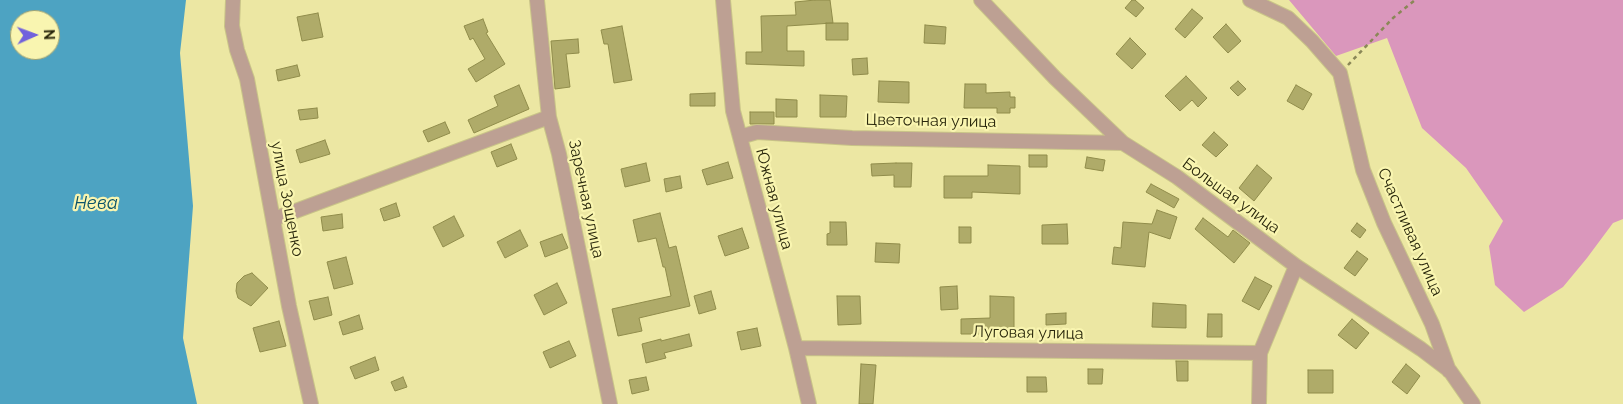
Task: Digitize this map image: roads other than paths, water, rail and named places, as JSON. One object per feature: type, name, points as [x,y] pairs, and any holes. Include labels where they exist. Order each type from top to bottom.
[{"type":"street","name":"улица Зощенко","points":[[234,0],[232,26],[237,50],[247,79],[289,306],[311,404]]},
{"type":"street","name":"Заречная улица","points":[[537,0],[549,117],[565,183],[610,404]]},
{"type":"street","name":"Южная улица","points":[[723,0],[733,111],[796,348],[808,404]]},
{"type":"street","name":"Большая улица","points":[[981,0],[1055,78],[1123,142],[1177,177],[1296,266],[1450,371],[1472,404]]},
{"type":"street","name":"Счастливая улица","points":[[1250,0],[1288,18],[1312,41],[1340,73],[1363,170],[1384,223],[1432,324],[1450,371]]},
{"type":"street","points":[[274,219],[549,117]]},
{"type":"street","name":"Цветочная улица","points":[[740,137],[757,132],[852,138],[1123,142]]},
{"type":"street","points":[[1259,404],[1260,353],[1296,266]]},
{"type":"street","name":"Луговая улица","points":[[796,348],[1260,353]]},
{"type":"water","name":"Нева","points":[[0,0],[186,0],[180,53],[193,206],[183,338],[197,404],[0,404]]}]
